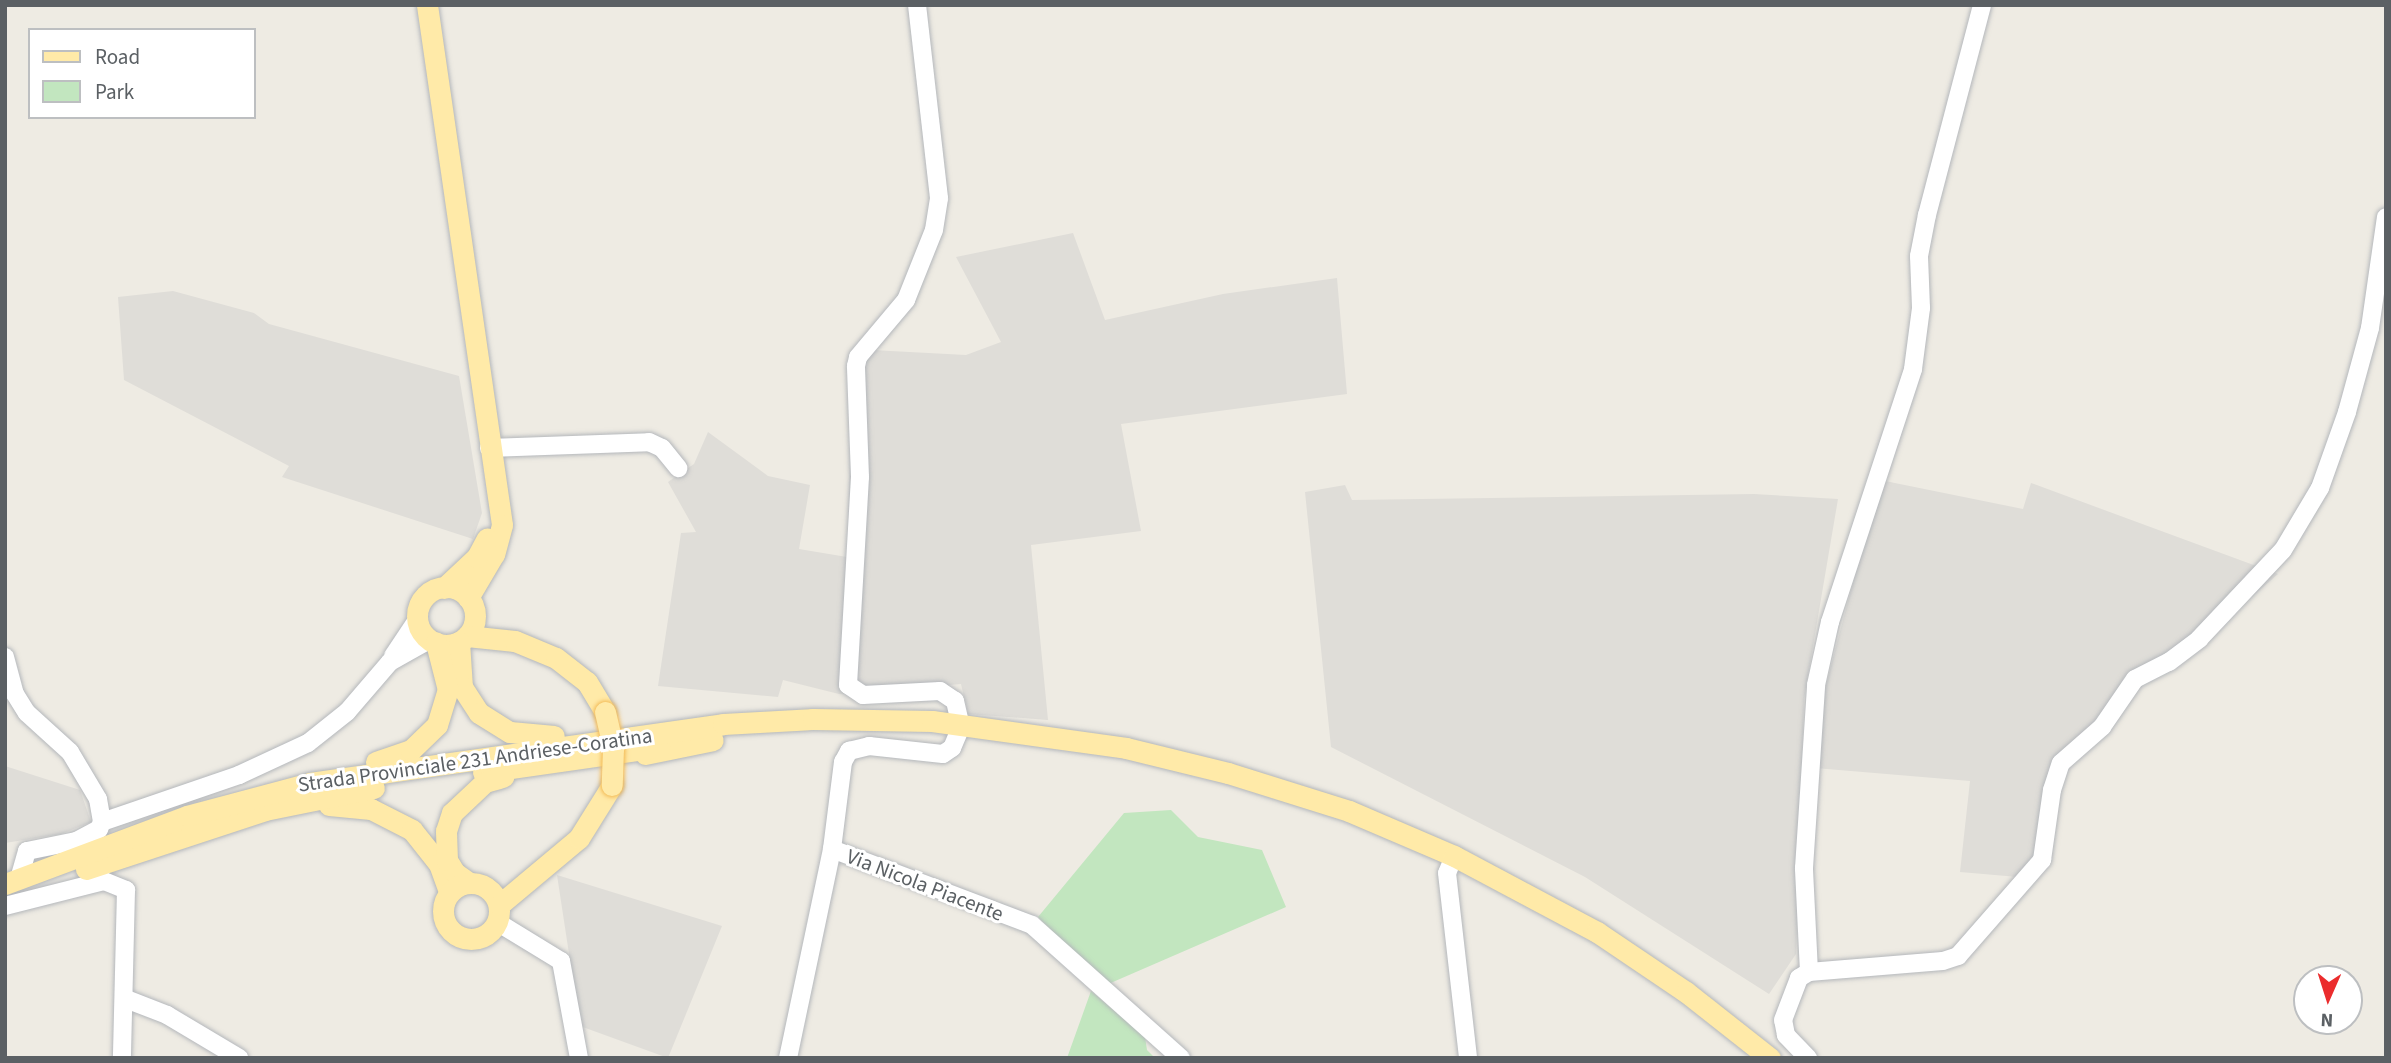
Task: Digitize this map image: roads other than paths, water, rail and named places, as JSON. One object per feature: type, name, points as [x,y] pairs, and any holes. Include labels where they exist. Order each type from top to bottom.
[{"type":"main road","points":[[427,5],[489,448],[496,492],[501,502],[500,540],[471,602],[474,622],[463,639],[460,676],[469,700],[479,713],[510,732],[546,737],[690,717],[758,721]]},
{"type":"main road","points":[[98,850],[171,814],[214,800],[411,750],[437,725],[444,709],[447,673],[432,641],[417,620],[421,602],[443,588],[485,544],[496,492]]},
{"type":"main road","points":[[136,852],[329,805],[359,806],[384,813],[419,837],[439,864],[449,892],[442,910],[448,928],[464,939],[579,838],[612,785],[613,748],[605,712],[573,668],[515,641],[471,602],[443,588]]},
{"type":"main road","points":[[432,641],[515,641]]},
{"type":"main road","name":"Strada Provinciale 231 Andriese-Coratina","points":[[10,886],[98,850],[219,806],[310,783],[758,721],[891,719],[1088,741],[1228,773],[1349,811],[1454,856],[1626,951],[1770,1058]]},
{"type":"main road","name":"Strada Provinciale 231 Andriese-Coratina","points":[[10,886],[58,879],[265,810],[335,794],[713,740],[829,729],[961,727]]},
{"type":"main road","points":[[495,912],[468,882],[455,873],[447,860],[446,831],[452,813],[485,782],[713,740]]},
{"type":"main road","points":[[449,892],[468,882]]},
{"type":"street","points":[[832,849],[843,762],[849,751],[876,746],[943,754],[952,748],[961,727],[955,701],[940,691],[863,695],[848,685],[860,477],[856,366],[858,357],[906,300],[934,230],[939,198],[917,5]]},
{"type":"street","points":[[1809,972],[1804,867],[1816,685],[1830,622],[1913,369],[1921,308],[1919,256],[1927,215],[1982,5]]},
{"type":"street","points":[[1808,1058],[1786,1035],[1783,1020],[1799,978],[1809,972],[1943,961],[1958,956],[2042,860],[2052,790],[2061,763],[2102,727],[2135,679],[2169,662],[2199,639],[2269,569],[2306,514],[2343,424],[2370,328],[2386,217]]},
{"type":"street","points":[[489,448],[649,442],[662,448],[678,468]]},
{"type":"street","points":[[102,822],[239,775],[309,743],[347,712],[390,662],[417,620]]},
{"type":"street","points":[[390,662],[432,641]]},
{"type":"street","points":[[5,657],[15,694],[27,713],[70,752],[98,799],[102,822],[99,829],[76,841],[27,851],[10,886]]},
{"type":"street","name":"Via Nicola Piacente","points":[[788,1058],[832,849],[1032,925],[1181,1058]]},
{"type":"street","points":[[1454,856],[1447,873],[1468,1058]]},
{"type":"street","points":[[41,894],[58,879]]},
{"type":"street","points":[[5,906],[41,894],[104,881],[126,890],[126,999],[122,1058]]},
{"type":"street","points":[[495,912],[522,939],[561,961],[579,1058]]},
{"type":"street","points":[[126,999],[167,1015],[239,1058]]}]
